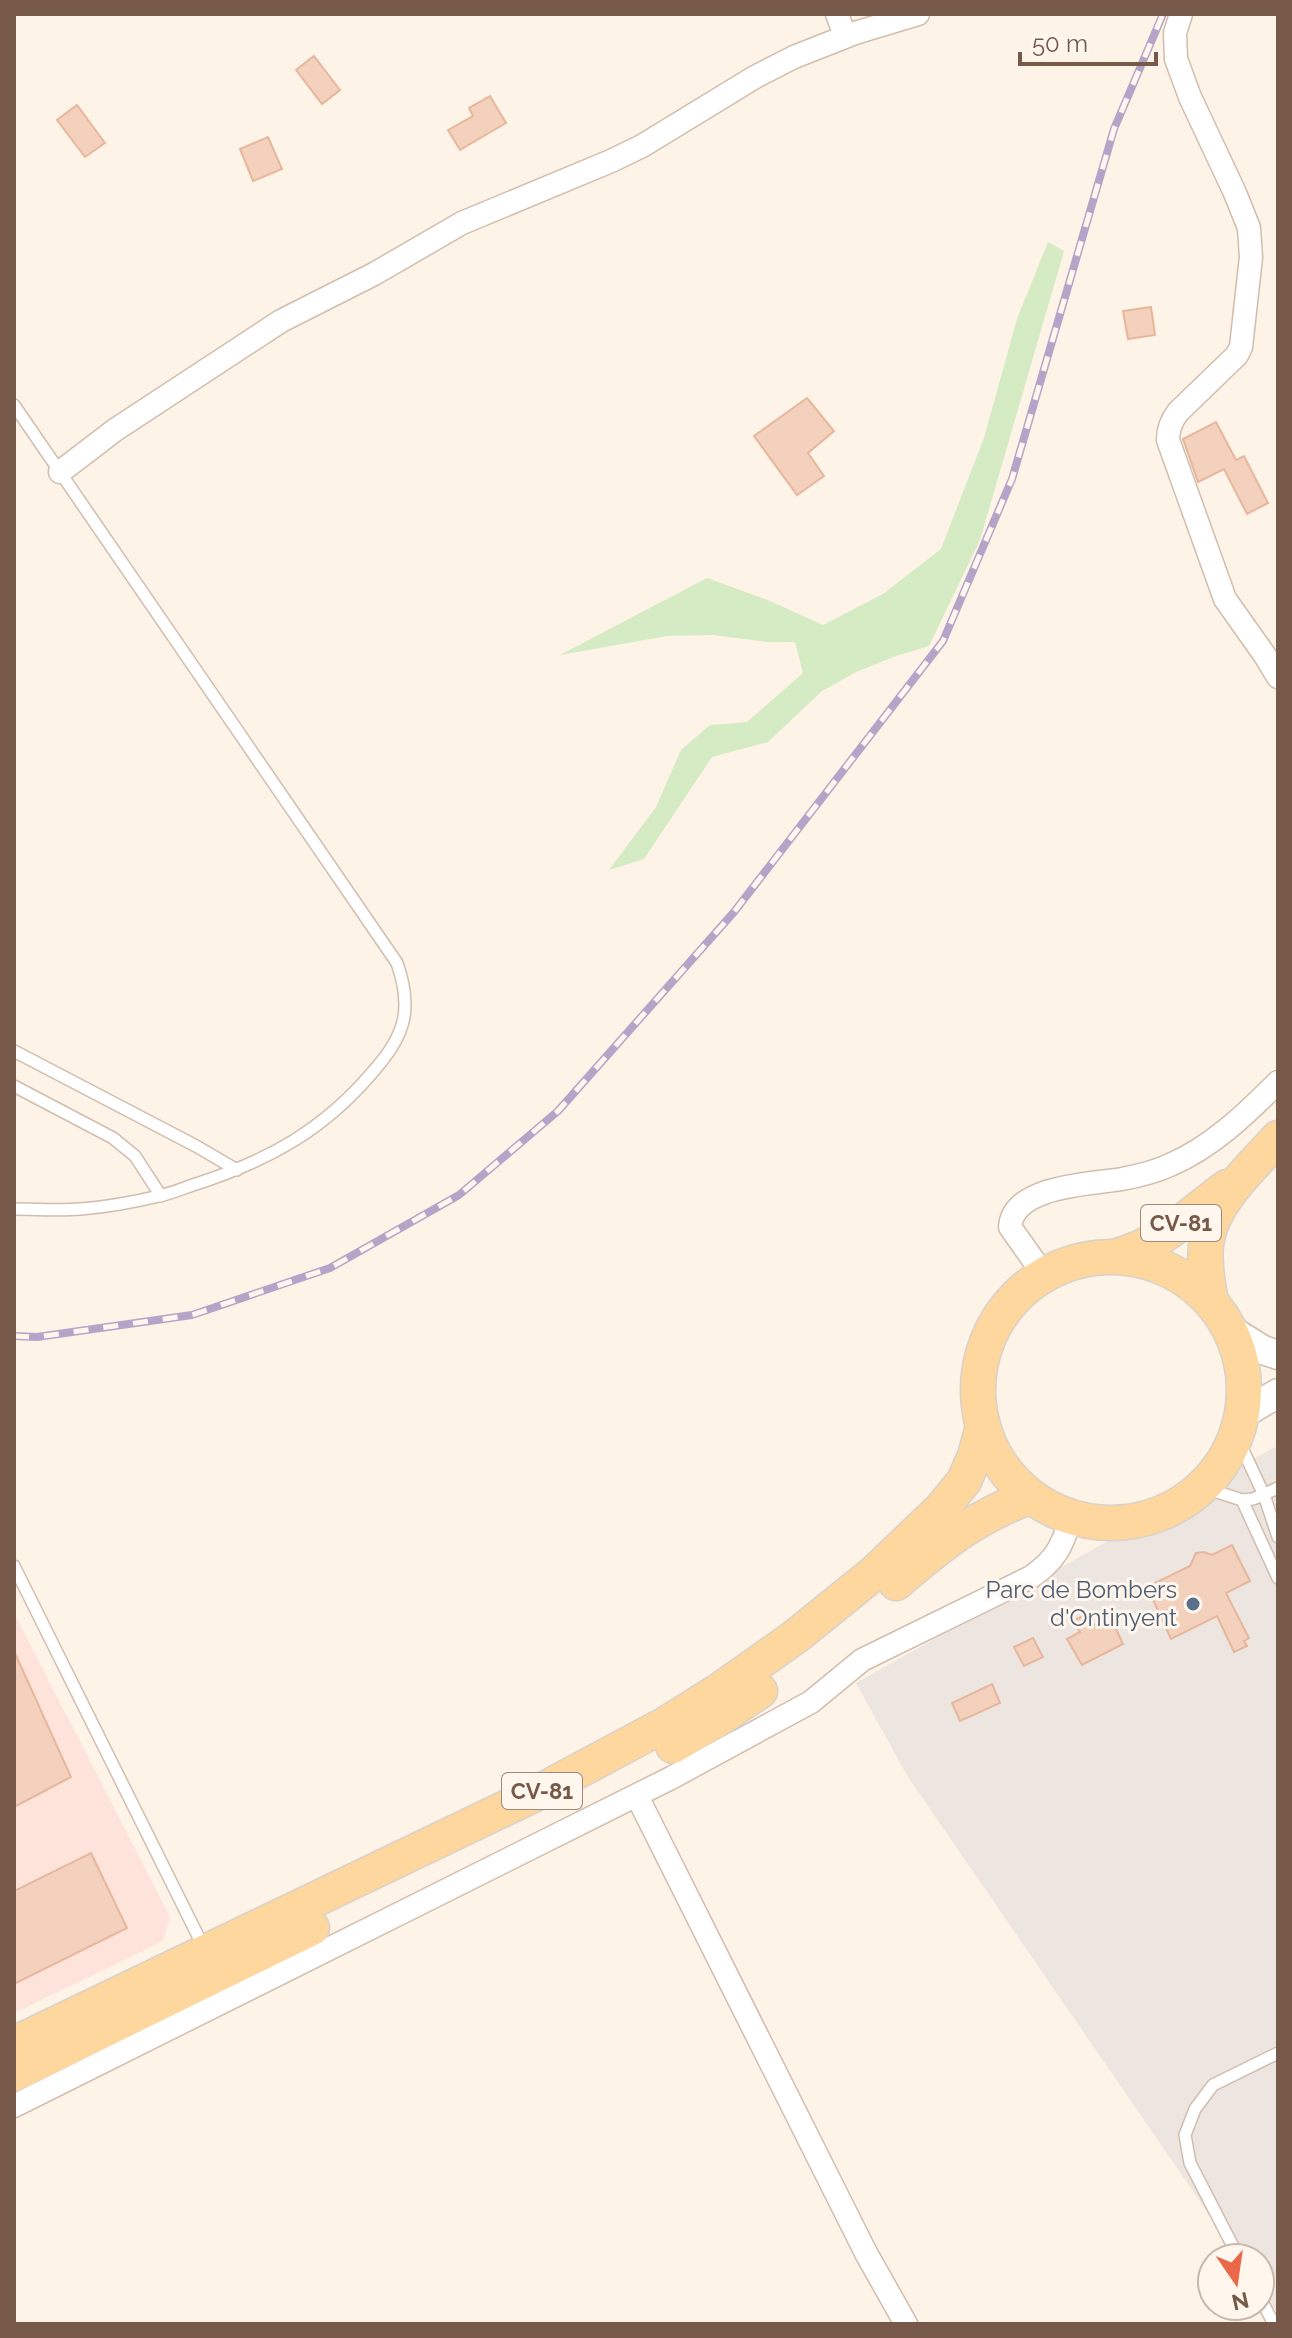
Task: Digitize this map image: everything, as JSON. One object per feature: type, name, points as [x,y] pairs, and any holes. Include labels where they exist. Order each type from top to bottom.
[{"type":"main road","name":"CV-81","points":[[1211,1301],[1207,1280],[1207,1239],[1213,1219],[1240,1178],[1278,1138]]},
{"type":"main road","name":"CV-81","points":[[1116,1256],[1151,1262],[1184,1277],[1211,1301],[1231,1330],[1244,1371],[1240,1425],[1222,1463],[1202,1487],[1173,1507],[1122,1523],[1088,1522],[1042,1507],[1027,1498],[991,1451],[983,1426],[978,1391],[982,1356],[995,1324],[1016,1296],[1044,1275],[1079,1260],[1116,1256],[1141,1249],[1170,1233],[1240,1178]]},
{"type":"main road","name":"CV-81","points":[[14,2044],[574,1774],[717,1692],[836,1604],[931,1519],[964,1481],[983,1426]]},
{"type":"main road","name":"CV-81","points":[[14,2074],[541,1817],[659,1754],[783,1675],[959,1532],[981,1518],[1027,1498]]},
{"type":"street","points":[[837,14],[845,36]]},
{"type":"street","points":[[60,472],[115,430],[281,321],[374,274],[481,213],[575,177],[642,146],[775,65],[845,36],[918,14]]},
{"type":"street","points":[[1181,14],[1175,33],[1176,59],[1249,228],[1251,257],[1241,347],[1237,355],[1178,412],[1168,431],[1168,440],[1225,599],[1278,677]]},
{"type":"street","points":[[1044,1275],[1010,1227],[1010,1221],[1023,1205],[1052,1189],[1133,1177],[1169,1166],[1203,1148],[1278,1082]]},
{"type":"street","points":[[1231,1330],[1263,1350],[1278,1355]]},
{"type":"street","points":[[1240,1425],[1278,1393]]},
{"type":"street","points":[[14,2106],[637,1796],[783,1718],[811,1702],[862,1660],[1046,1567],[1063,1543],[1071,1518]]},
{"type":"street","points":[[637,1796],[866,2253],[906,2324]]},
{"type":"lane","points":[[14,405],[397,963],[403,980],[404,1017],[386,1057],[351,1097],[292,1143],[237,1170],[161,1196],[82,1209],[14,1209]]},
{"type":"lane","points":[[14,1051],[237,1170]]},
{"type":"lane","points":[[14,1086],[113,1138],[135,1156],[161,1196]]},
{"type":"lane","points":[[1240,1425],[1278,1537]]},
{"type":"lane","points":[[1202,1487],[1242,1500],[1278,1488]]},
{"type":"lane","points":[[1242,1500],[1278,1578]]},
{"type":"lane","points":[[14,1566],[206,1952]]},
{"type":"lane","points":[[1231,2242],[1190,2163],[1185,2135],[1195,2109],[1213,2085],[1278,2053]]},
{"type":"shaded area","points":[[1278,1445],[1278,2314],[1276,2242],[1228,2242],[908,1777],[856,1683]]},
{"type":"shaded area","points":[[14,1613],[170,1917],[163,1941],[14,2013]]},
{"type":"green space","points":[[1048,242],[1064,251],[980,540],[929,646],[856,672],[822,691],[768,742],[712,757],[644,859],[609,870],[656,807],[681,750],[710,725],[747,722],[803,673],[795,642],[713,635],[667,636],[560,655],[707,578],[823,625],[883,594],[941,549],[984,438],[1017,319]]},
{"type":"building","points":[[314,56],[340,90],[322,104],[296,70]]},
{"type":"building","points":[[490,96],[506,123],[460,150],[448,130],[473,116],[469,108]]},
{"type":"building","points":[[77,105],[105,143],[85,157],[57,120]]},
{"type":"building","points":[[268,137],[282,169],[253,181],[240,149]]},
{"type":"building","points":[[1151,307],[1155,335],[1128,339],[1123,311]]},
{"type":"building","points":[[807,398],[834,431],[808,453],[824,476],[797,495],[754,436]]},
{"type":"building","points":[[1216,422],[1236,460],[1244,456],[1268,503],[1247,514],[1224,469],[1198,482],[1183,439]]},
{"type":"building","name":"Parc de Bombers d'Ontinyent","points":[[1232,1545],[1250,1581],[1226,1593],[1249,1638],[1244,1641],[1247,1646],[1234,1652],[1217,1616],[1171,1639],[1147,1587],[1190,1566],[1196,1553],[1212,1555]]},
{"type":"building","points":[[1088,1613],[1094,1625],[1110,1616],[1123,1644],[1082,1665],[1067,1639],[1080,1632],[1073,1621]]},
{"type":"building","points":[[1033,1638],[1043,1657],[1024,1666],[1014,1647]]},
{"type":"building","points":[[14,1651],[71,1777],[14,1807]]},
{"type":"building","points":[[992,1684],[1000,1703],[960,1721],[952,1703]]},
{"type":"building","points":[[91,1853],[127,1928],[14,1984],[14,1891]]},
{"type":"railway","points":[[14,1336],[37,1337],[192,1315],[330,1268],[459,1195],[558,1111],[734,912],[943,641],[1012,479],[1114,129],[1163,14]]},
{"type":"place","name":"Parc de Bombers d'Ontinyent","points":[[1193,1604]]}]
